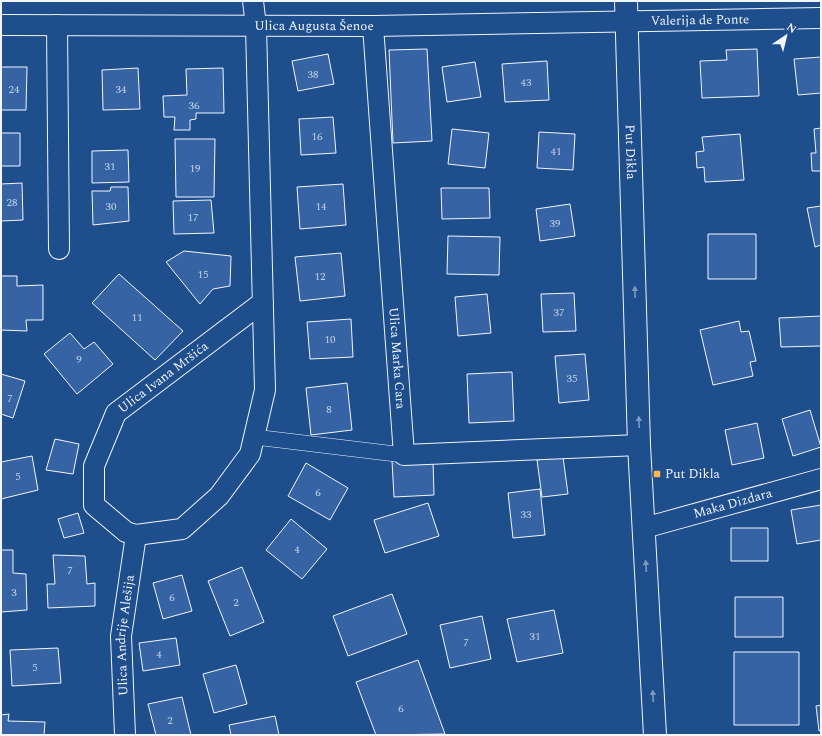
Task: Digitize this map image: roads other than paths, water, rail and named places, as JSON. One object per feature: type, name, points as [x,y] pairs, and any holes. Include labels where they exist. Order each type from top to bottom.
[{"type":"street","points":[[136,535],[182,529],[219,496],[250,454],[265,390],[256,26],[253,1]]},
{"type":"street","name":"Put Dikla","points":[[626,1],[640,445],[655,735]]},
{"type":"street","name":"Valerija de Ponte","points":[[627,22],[821,18]]},
{"type":"street","name":"Ulica Augusta Šenoe","points":[[1,25],[373,26],[627,22]]},
{"type":"street","points":[[57,25],[59,249]]},
{"type":"street","name":"Ulica Marka Cara","points":[[373,26],[404,455]]},
{"type":"street","name":"Ulica Ivana Mršića","points":[[136,535],[126,532],[94,505],[94,466],[116,413],[263,302]]},
{"type":"street","points":[[254,437],[404,455],[640,445]]},
{"type":"street","name":"Maka Dizdara","points":[[644,528],[821,479]]},
{"type":"street","name":"Ulica Andrije Alešija","points":[[125,735],[121,636],[136,535]]},
{"type":"place","name":"Put Dikla","points":[[657,474]]}]
